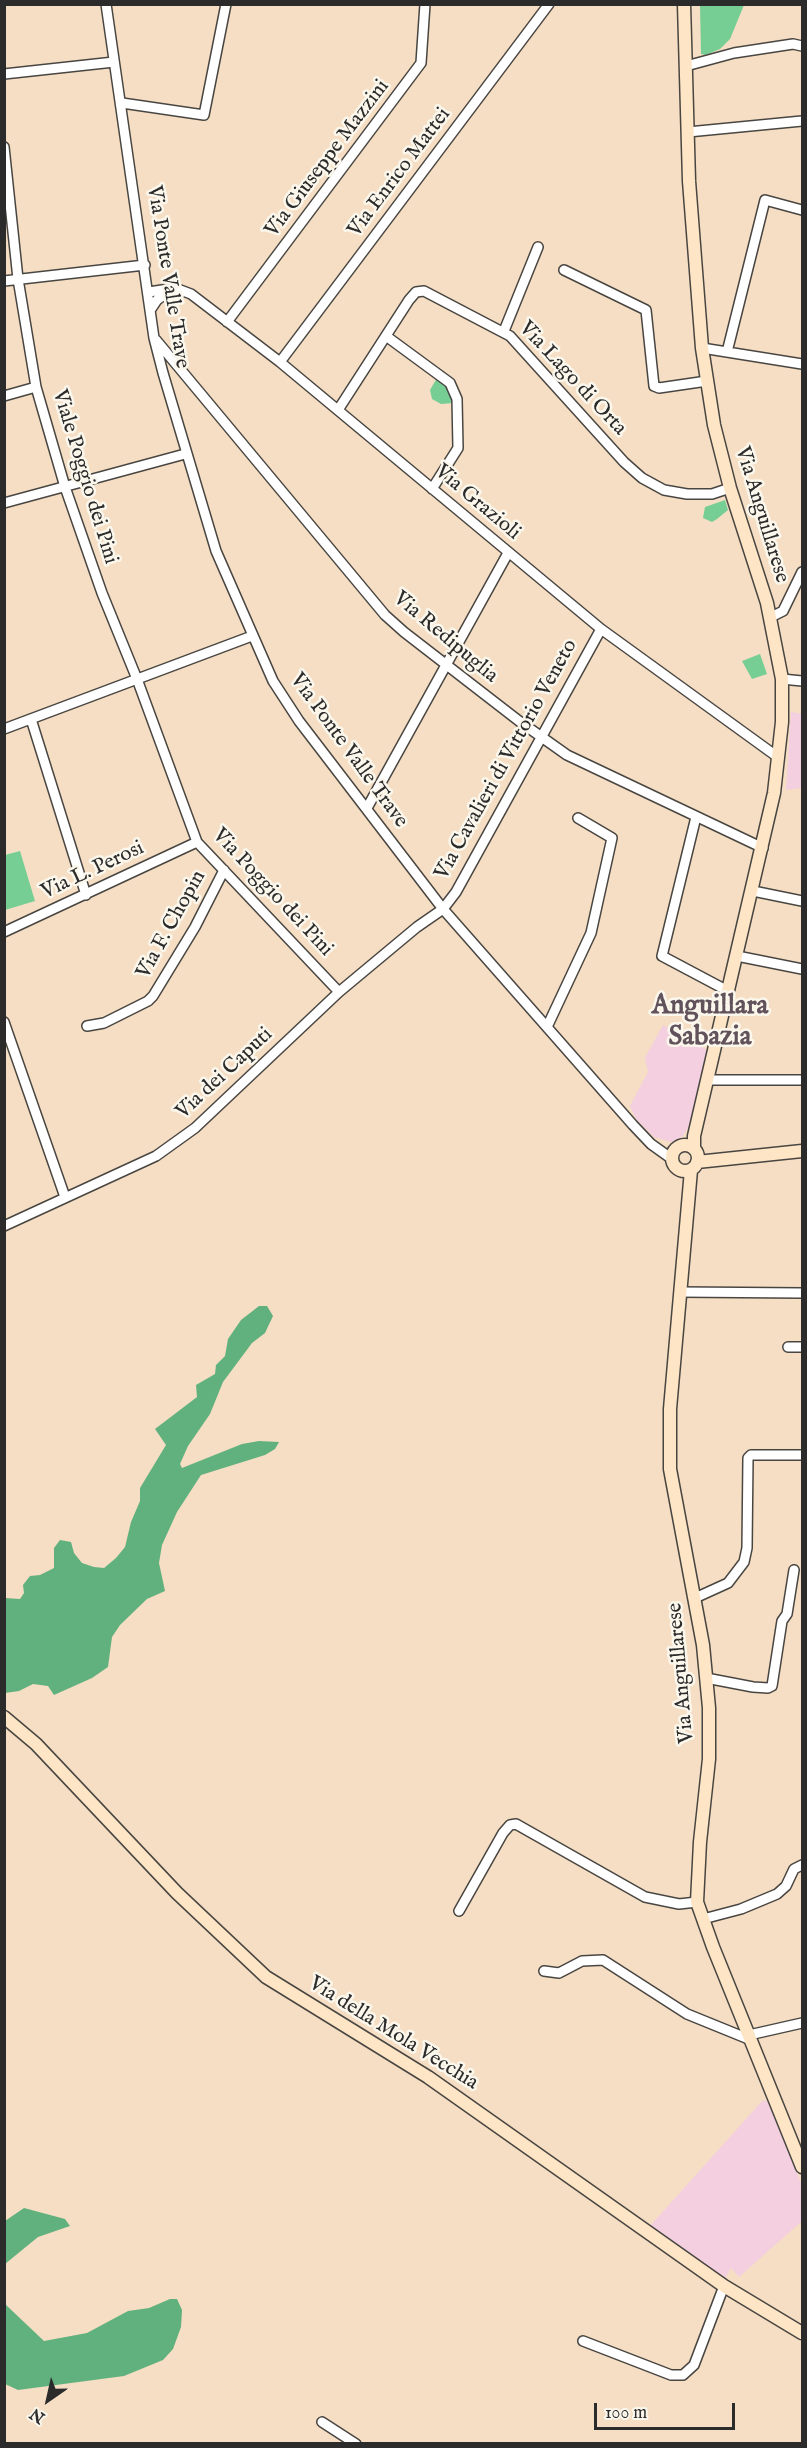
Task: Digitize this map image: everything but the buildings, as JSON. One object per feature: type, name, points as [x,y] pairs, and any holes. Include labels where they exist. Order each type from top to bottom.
[{"type":"main road","name":"Via Anguillarese","points":[[684,4],[689,181],[702,348],[714,424],[730,488],[771,617],[782,680],[779,758],[763,848],[708,1080],[684,1154],[689,1193],[670,1408],[670,1469],[695,1598],[706,1678],[709,1759],[700,1842],[697,1902],[750,2037],[797,2138],[802,2167]]},
{"type":"main road","points":[[684,1154],[713,1159],[802,1150]]},
{"type":"main road","name":"Via della Mola Vecchia","points":[[4,1717],[36,1744],[177,1893],[266,1977],[428,2077],[724,2286],[802,2333]]},
{"type":"street","name":"Via Ponte Valle Trave","points":[[106,4],[154,338],[185,453],[216,551],[273,681],[299,721],[443,909],[633,1125],[684,1154]]},
{"type":"street","points":[[122,103],[204,115],[226,4]]},
{"type":"street","name":"Via Giuseppe Mazzini","points":[[226,321],[421,63],[425,4]]},
{"type":"street","name":"Via Enrico Mattei","points":[[280,362],[549,4]]},
{"type":"street","points":[[686,66],[734,53],[793,44],[802,46]]},
{"type":"street","points":[[4,74],[114,62]]},
{"type":"street","points":[[688,132],[802,121]]},
{"type":"street","name":"Viale Poggio dei Pini","points":[[4,147],[18,279],[36,387],[65,487],[102,593],[137,680]]},
{"type":"street","points":[[727,352],[765,200],[802,210]]},
{"type":"street","points":[[504,331],[538,247]]},
{"type":"street","points":[[4,281],[145,265]]},
{"type":"street","points":[[564,270],[646,310],[654,386],[660,388],[707,381]]},
{"type":"street","points":[[149,292],[174,288]]},
{"type":"street","points":[[151,309],[157,300],[174,288]]},
{"type":"street","name":"Via Grazioli","points":[[174,288],[191,294],[280,362],[601,629],[779,758]]},
{"type":"street","name":"Via Lago di Orta","points":[[338,410],[413,295],[419,291],[439,297],[504,331],[624,462],[642,478],[664,490],[687,494],[712,494],[730,488]]},
{"type":"street","points":[[386,336],[450,383],[457,399],[458,448],[432,489]]},
{"type":"street","name":"Via Redipuglia","points":[[154,338],[385,615],[446,665],[567,755],[763,848]]},
{"type":"street","points":[[702,348],[802,364]]},
{"type":"street","points":[[4,396],[36,387]]},
{"type":"street","points":[[4,503],[185,453]]},
{"type":"street","points":[[367,808],[508,553]]},
{"type":"street","points":[[771,617],[783,611],[802,572]]},
{"type":"street","name":"Via Cavalieri di Vittorio Veneto","points":[[443,909],[456,892],[601,629]]},
{"type":"street","points":[[4,729],[252,636]]},
{"type":"street","name":"Via Poggio dei Pini","points":[[137,680],[197,842],[339,992]]},
{"type":"street","points":[[782,680],[802,681]]},
{"type":"street","points":[[31,719],[86,895]]},
{"type":"street","points":[[696,817],[662,956],[728,991]]},
{"type":"street","points":[[547,1027],[591,933],[612,838],[578,818]]},
{"type":"street","name":"Via L. Perosi","points":[[4,932],[197,842]]},
{"type":"street","name":"Via F. Chopin","points":[[87,1026],[104,1023],[148,1001],[153,996],[195,927],[224,870]]},
{"type":"street","points":[[753,891],[802,901]]},
{"type":"street","name":"Via dei Caputi","points":[[4,1226],[156,1156],[195,1128],[339,992],[417,927],[443,909]]},
{"type":"street","points":[[737,956],[802,969]]},
{"type":"street","points":[[4,1022],[65,1197]]},
{"type":"street","points":[[708,1080],[802,1080]]},
{"type":"street","points":[[680,1292],[802,1293]]},
{"type":"street","points":[[788,1347],[802,1347]]},
{"type":"street","points":[[695,1598],[728,1583],[744,1562],[747,1548],[748,1458],[751,1455],[802,1455]]},
{"type":"street","points":[[706,1678],[753,1687],[772,1686],[782,1620],[787,1614],[794,1570]]},
{"type":"street","points":[[459,1911],[503,1833],[510,1825],[516,1824],[645,1897],[680,1904],[697,1902]]},
{"type":"street","points":[[703,1919],[741,1909],[777,1894],[786,1886],[794,1869],[802,1865]]},
{"type":"street","points":[[544,1971],[559,1973],[582,1960],[603,1960],[687,2014],[750,2037],[802,2023]]},
{"type":"street","points":[[584,2342],[671,2374],[683,2375],[694,2365],[724,2286]]},
{"type":"street","points":[[322,2421],[356,2444]]},
{"type":"shaded area","points":[[791,712],[802,714],[802,788],[786,790]]},
{"type":"shaded area","points":[[663,1025],[707,1050],[689,1127],[682,1137],[671,1142],[654,1137],[636,1119],[630,1106],[648,1072],[645,1058]]},
{"type":"shaded area","points":[[763,2100],[771,2103],[802,2186],[802,2221],[739,2277],[731,2268],[724,2280],[650,2226]]},
{"type":"green space","points":[[700,5],[744,5],[730,39],[720,49],[706,55],[701,54]]},
{"type":"green space","points":[[437,378],[447,385],[452,403],[441,404],[432,399],[430,390]]},
{"type":"green space","points":[[725,500],[728,510],[717,519],[712,522],[703,518],[705,507]]},
{"type":"green space","points":[[760,654],[767,674],[752,679],[742,661]]},
{"type":"green space","points":[[20,851],[35,901],[5,910],[5,855]]},
{"type":"green space","points":[[259,1306],[267,1306],[273,1316],[265,1333],[252,1343],[223,1382],[210,1414],[188,1446],[180,1464],[182,1468],[242,1444],[259,1441],[279,1442],[275,1449],[265,1455],[201,1475],[177,1512],[162,1545],[159,1563],[165,1591],[147,1599],[120,1625],[112,1637],[108,1667],[92,1678],[54,1695],[48,1686],[33,1684],[19,1691],[5,1693],[5,1598],[20,1599],[24,1593],[23,1585],[30,1576],[40,1575],[54,1568],[54,1548],[60,1540],[71,1542],[74,1553],[82,1563],[94,1567],[104,1568],[116,1558],[125,1547],[131,1522],[140,1501],[140,1488],[166,1445],[155,1429],[197,1397],[196,1385],[215,1374],[216,1365],[225,1356],[228,1339],[241,1320]]},
{"type":"green space","points":[[24,2208],[65,2219],[70,2226],[38,2237],[5,2264],[5,2221]]},
{"type":"green space","points":[[170,2299],[177,2299],[182,2310],[181,2327],[173,2349],[163,2360],[124,2376],[18,2390],[5,2384],[5,2304],[44,2341],[87,2333],[128,2311],[149,2308]]},
{"type":"district","name":"Anguillara Sabazia","points":[[710,1022]]}]
